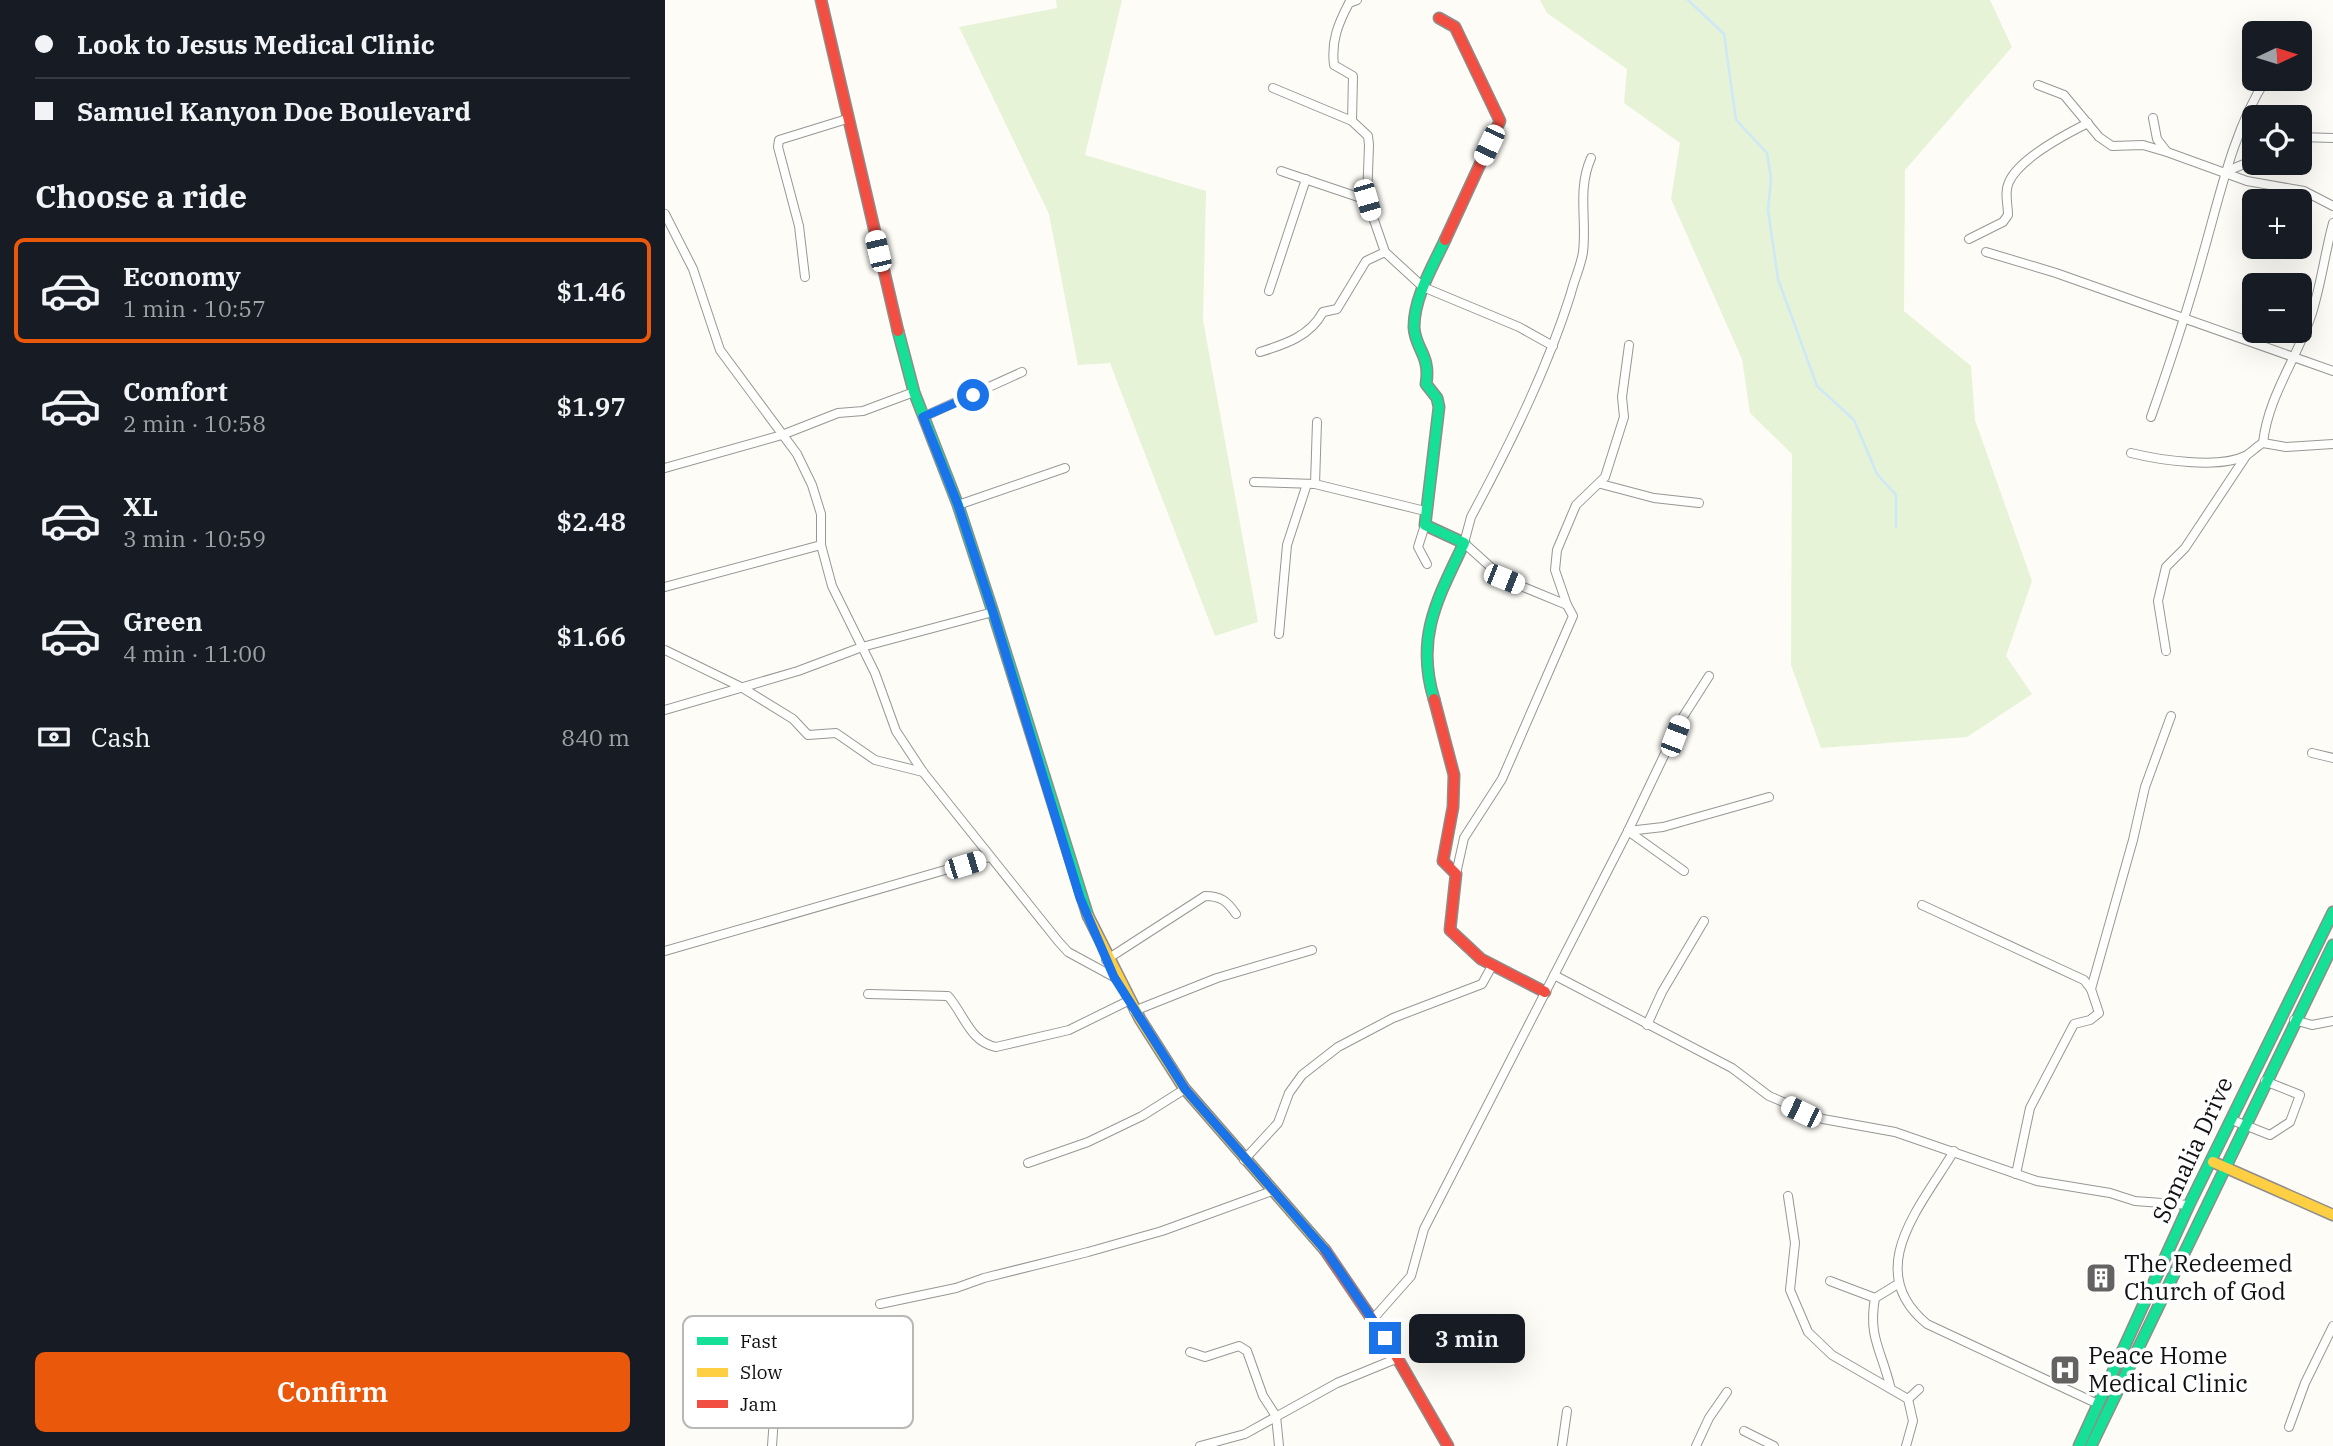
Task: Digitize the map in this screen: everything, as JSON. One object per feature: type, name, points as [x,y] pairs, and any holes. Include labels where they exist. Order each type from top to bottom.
[{"type":"street","points":[[821,0],[890,303],[914,392],[958,505],[1080,898],[1105,960],[1131,1006],[1185,1089],[1244,1160],[1321,1245],[1398,1358],[1448,1446]]},
{"type":"street","points":[[1351,1],[1333,36],[1333,58],[1334,65],[1353,76],[1352,121]]},
{"type":"street","points":[[1427,564],[1418,547],[1425,525],[1434,430],[1439,412],[1437,398],[1426,384],[1429,367],[1414,328],[1423,287],[1500,121],[1455,27],[1439,18]]},
{"type":"street","points":[[2038,85],[2064,95],[2099,137],[2112,146],[2143,145],[2263,185],[2304,191],[2333,206]]},
{"type":"street","points":[[1273,88],[1352,121],[1367,136],[1367,200],[1385,252],[1423,287],[1519,327],[1553,346]]},
{"type":"street","points":[[2151,417],[2185,320],[2227,171],[2252,102],[2259,91]]},
{"type":"street","points":[[2153,118],[2157,139],[2167,152]]},
{"type":"street","points":[[805,277],[799,226],[778,147],[779,140],[847,119]]},
{"type":"street","points":[[1969,239],[2003,222],[2008,215],[2006,190],[2017,169],[2068,132],[2088,123]]},
{"type":"street","points":[[2312,137],[2333,138]]},
{"type":"street","points":[[1456,874],[1443,861],[1454,794],[1454,776],[1426,665],[1431,612],[1464,543],[1471,517],[1553,346],[1583,252],[1581,200],[1584,174],[1591,158]]},
{"type":"street","points":[[2227,171],[2242,165]]},
{"type":"street","points":[[1281,171],[1367,200]]},
{"type":"street","points":[[1269,291],[1306,179]]},
{"type":"street","points":[[665,214],[666,224],[693,269],[720,350],[797,454],[813,485],[821,514],[821,545],[832,586],[875,673],[896,731],[923,772],[1068,952],[1114,977]]},
{"type":"street","points":[[2166,651],[2158,601],[2166,567],[2185,548],[2246,456],[2263,443],[2268,413],[2295,357],[2312,312],[2333,223]]},
{"type":"street","points":[[1260,352],[1285,345],[1315,327],[1324,312],[1337,309],[1366,261],[1385,252]]},
{"type":"street","points":[[1986,253],[2056,273],[2333,370]]},
{"type":"street","points":[[1545,992],[1492,966],[1450,930],[1456,874],[1464,838],[1502,779],[1573,616],[1555,570],[1557,550],[1576,505],[1601,484],[1624,416],[1622,397],[1629,345]]},
{"type":"street","points":[[923,417],[1023,372]]},
{"type":"street","points":[[665,468],[782,435],[838,413],[863,411],[914,392]]},
{"type":"street","points":[[1279,634],[1287,545],[1311,484],[1317,422]]},
{"type":"street","points":[[2263,443],[2286,447],[2333,444]]},
{"type":"street","points":[[2131,453],[2166,461],[2215,461],[2246,456]]},
{"type":"street","points":[[958,505],[1065,468]]},
{"type":"street","points":[[1254,482],[1311,484],[1425,511]]},
{"type":"street","points":[[1601,484],[1654,498],[1699,503]]},
{"type":"street","points":[[1425,525],[1464,543],[1504,579],[1567,605]]},
{"type":"street","points":[[665,587],[821,545]]},
{"type":"street","points":[[665,710],[862,647],[993,612]]},
{"type":"street","points":[[665,650],[741,687],[793,719],[809,735],[837,733],[875,760],[923,772]]},
{"type":"street","points":[[1373,1319],[1411,1276],[1424,1230],[1628,831],[1681,720],[1709,676]]},
{"type":"street","points":[[2091,989],[2133,841],[2145,787],[2171,716]]},
{"type":"street","points":[[2312,754],[2333,758]]},
{"type":"street","points":[[1628,831],[1663,827],[1769,797]]},
{"type":"street","points":[[1628,831],[1684,872]]},
{"type":"street","points":[[665,951],[757,927],[990,857]]},
{"type":"street","points":[[1105,960],[1205,896],[1217,896],[1227,902],[1235,914]]},
{"type":"street","points":[[1922,905],[2084,980],[2091,989],[2099,1013],[2090,1020],[2074,1024],[2042,1082],[2030,1108],[2016,1174]]},
{"type":"street","name":"Somalia Drive","points":[[2079,1446],[2189,1205],[2213,1162],[2333,912]]},
{"type":"street","points":[[1647,1025],[1662,992],[1704,921]]},
{"type":"street","name":"Somalia Drive","points":[[2091,1446],[2226,1168],[2294,1020],[2333,945]]},
{"type":"street","points":[[868,994],[885,992],[948,996],[974,1035],[984,1045],[996,1047],[1069,1030],[1131,1006],[1312,950]]},
{"type":"street","points":[[1244,1160],[1278,1123],[1289,1093],[1302,1075],[1338,1047],[1393,1018],[1482,984],[1492,966]]},
{"type":"street","points":[[1554,975],[1732,1068],[1753,1086],[1801,1112],[1895,1132],[2016,1174],[2136,1201],[2189,1205]]},
{"type":"street","points":[[2294,1020],[2312,1025],[2333,1021]]},
{"type":"street","points":[[2231,1120],[2270,1135],[2290,1122],[2301,1095],[2265,1081]]},
{"type":"street","points":[[1028,1163],[1088,1142],[1142,1116],[1185,1089]]},
{"type":"street","points":[[1954,1151],[1903,1239],[1895,1258],[1898,1284],[1917,1316],[1927,1324],[2098,1404]]},
{"type":"street","points":[[2213,1162],[2333,1215]]},
{"type":"street","points":[[880,1304],[957,1288],[984,1278],[1162,1231],[1272,1191]]},
{"type":"street","points":[[1788,1196],[1795,1243],[1790,1290],[1808,1332],[1832,1355],[1890,1386],[1908,1399],[1913,1421],[1906,1446]]},
{"type":"street","points":[[1830,1281],[1875,1298]]},
{"type":"street","points":[[1890,1386],[1873,1338],[1871,1322],[1875,1298],[1898,1284]]},
{"type":"street","points":[[2289,1427],[2305,1383],[2333,1326]]},
{"type":"street","points":[[1190,1352],[1205,1357],[1243,1347],[1263,1396],[1276,1416],[1279,1446]]},
{"type":"street","points":[[1200,1446],[1245,1434],[1337,1383],[1398,1358]]},
{"type":"street","points":[[1908,1399],[1919,1389]]},
{"type":"street","points":[[1696,1446],[1709,1418],[1727,1392]]},
{"type":"street","points":[[1562,1446],[1567,1411]]},
{"type":"street","points":[[772,1446],[773,1428]]},
{"type":"street","points":[[1744,1431],[1774,1446]]},
{"type":"green space","points":[[1056,0],[1122,0],[1085,155],[1206,191],[1203,320],[1258,622],[1215,636],[1110,363],[1078,365],[1049,214],[959,27],[1057,8]]},
{"type":"green space","points":[[1540,0],[1990,0],[2012,47],[1905,170],[1904,311],[1971,366],[1975,420],[2032,581],[2006,656],[2032,694],[1967,737],[1821,748],[1791,665],[1792,454],[1750,413],[1742,359],[1671,199],[1680,143],[1624,103],[1627,69],[1547,13]]},
{"type":"waterway","points":[[1688,0],[1724,34],[1736,120],[1767,153],[1771,178],[1768,210],[1778,279],[1817,386],[1854,420],[1877,474],[1896,495],[1896,527]]},
{"type":"traffic: fast","points":[[1434,699],[1429,677],[1428,637],[1438,600],[1464,543],[1425,525],[1439,407],[1437,398],[1426,384],[1425,359],[1414,327],[1417,304],[1445,240]]},
{"type":"traffic: fast","points":[[898,331],[914,392],[958,505],[1088,916]]},
{"type":"traffic: fast","points":[[2079,1446],[2189,1205],[2333,912]]},
{"type":"traffic: fast","points":[[2091,1446],[2333,945]]},
{"type":"traffic: slow","points":[[1088,916],[1140,1019],[1184,1088],[1325,1250]]},
{"type":"traffic: slow","points":[[2213,1162],[2333,1215]]},
{"type":"traffic: jam","points":[[821,0],[898,331]]},
{"type":"traffic: jam","points":[[1439,18],[1455,27],[1500,121],[1445,240]]},
{"type":"traffic: jam","points":[[1434,699],[1454,775],[1453,807],[1443,861],[1456,874],[1450,930],[1481,959],[1545,992]]},
{"type":"traffic: jam","points":[[1325,1250],[1391,1347],[1448,1446]]},
{"type":"place","name":"The Redeemed Church of God","points":[[2101,1278]]},
{"type":"place","name":"Peace Home Medical Clinic","points":[[2065,1370]]},
{"type":"route","points":[[973,395],[923,417],[958,505],[1080,898],[1105,960],[1128,1002],[1185,1089],[1272,1191],[1297,1214],[1354,1290],[1385,1338]]}]
